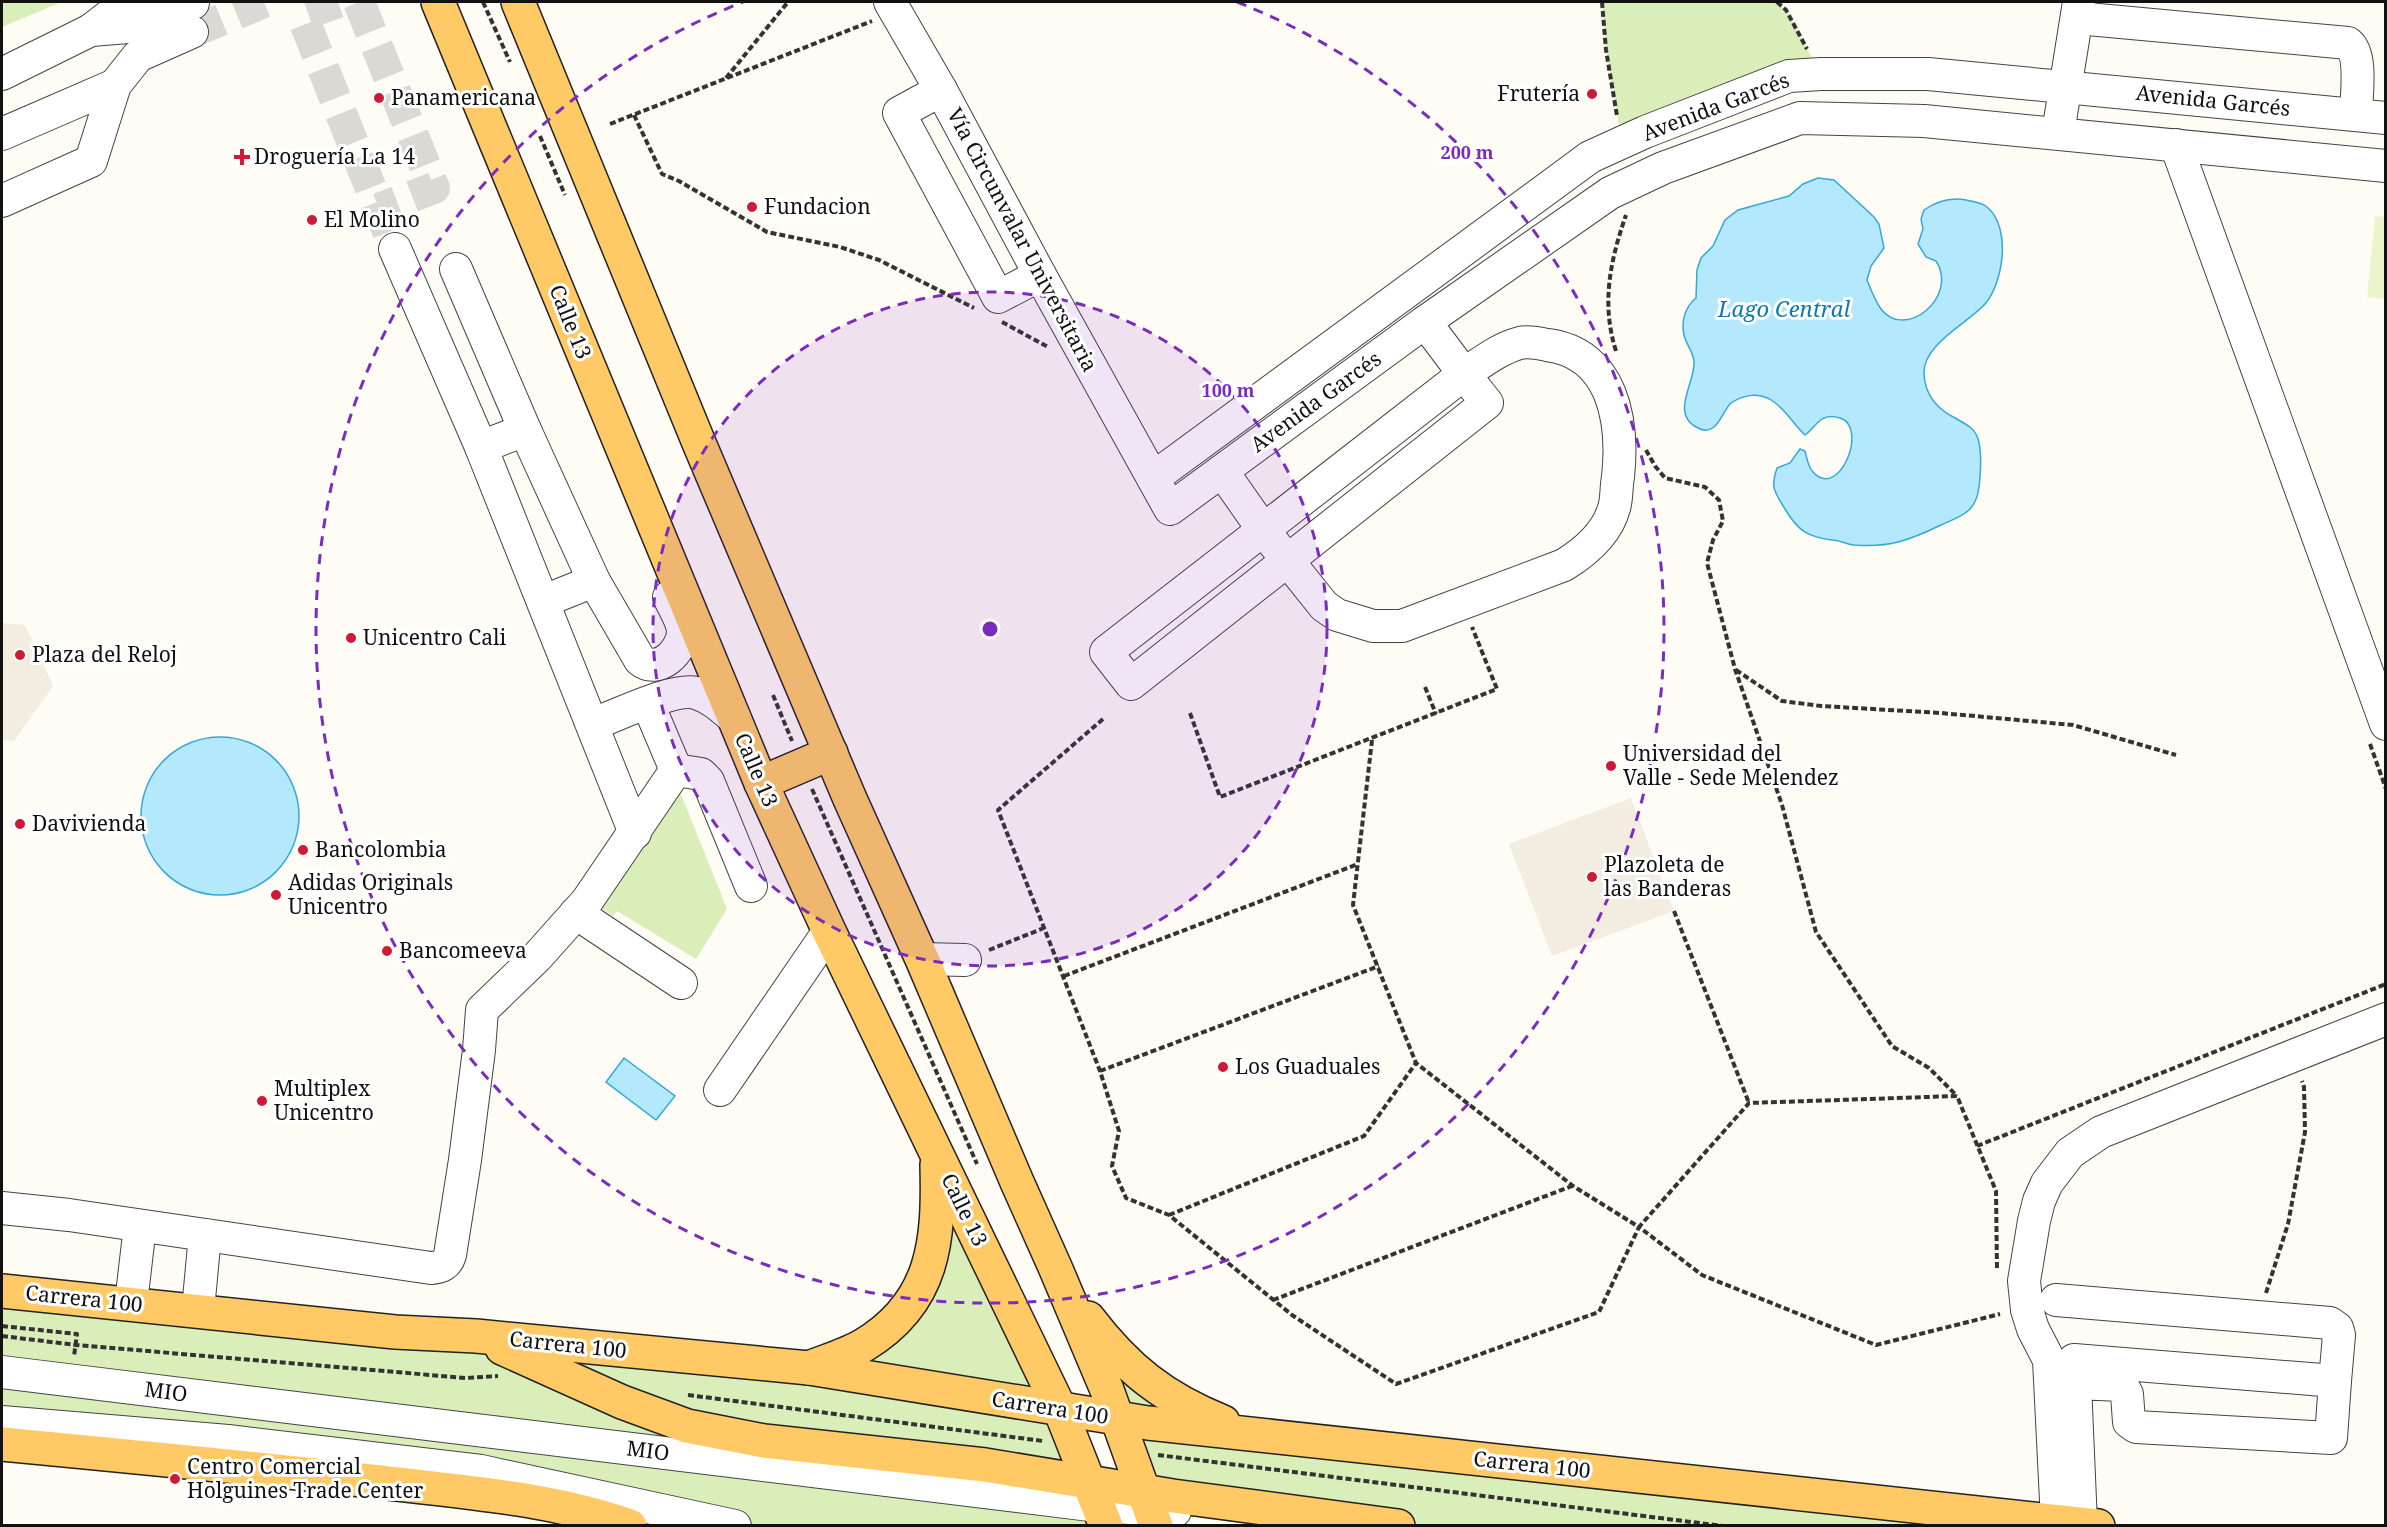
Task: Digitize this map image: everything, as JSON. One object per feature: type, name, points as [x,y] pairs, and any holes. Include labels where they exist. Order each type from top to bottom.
[{"type":"main road","name":"Calle 13","points":[[438,2],[761,783],[829,931],[1059,1407],[1098,1504]]},
{"type":"main road","points":[[518,2],[699,443],[1055,1267],[1117,1418],[1150,1508]]},
{"type":"main road","points":[[761,783],[831,753]]},
{"type":"main road","points":[[808,1368],[863,1346],[894,1323],[916,1296],[933,1255],[938,1211],[937,1154]]},
{"type":"main road","points":[[1055,1267],[1081,1309],[1110,1347],[1146,1381],[1191,1409],[1241,1429],[1294,1439]]},
{"type":"main road","name":"Carrera 100","points":[[2,1291],[395,1332],[476,1336],[808,1368],[1117,1418],[2079,1523]]},
{"type":"main road","points":[[476,1336],[622,1402],[687,1426],[764,1441],[985,1465],[1098,1504],[1398,1526]]},
{"type":"main road","points":[[2,1444],[225,1464],[474,1493],[553,1506],[624,1524]]},
{"type":"street","points":[[12,69],[91,30],[122,6],[133,2]]},
{"type":"street","name":"Vía Circunvalar Universitaria","points":[[893,7],[941,90],[1040,275],[1170,508]]},
{"type":"street","points":[[2058,133],[2078,10],[2348,43],[2355,48],[2371,117]]},
{"type":"street","points":[[91,30],[193,17]]},
{"type":"street","points":[[2,201],[91,161],[116,85],[138,56],[193,17]]},
{"type":"street","points":[[1924,121],[1928,74]]},
{"type":"street","name":"Avenida Garcés","points":[[1154,478],[1590,157],[1789,76],[1928,74],[2371,117]]},
{"type":"street","points":[[2,134],[116,85]]},
{"type":"street","points":[[941,90],[899,113],[998,297],[1040,275]]},
{"type":"street","name":"Avenida Garcés","points":[[1170,508],[1425,322],[1610,193],[1651,173],[1800,118],[1924,121],[2385,166]]},
{"type":"street","points":[[1633,138],[1651,173]]},
{"type":"street","points":[[2176,146],[2385,724]]},
{"type":"street","points":[[395,249],[481,447],[635,833]]},
{"type":"street","points":[[456,269],[525,430],[594,581],[640,660],[648,665],[659,664],[674,652],[683,631],[659,574],[666,557]]},
{"type":"street","points":[[1222,471],[1264,531],[1288,561],[1324,606],[1337,615],[1373,627],[1402,626],[1564,565],[1577,557],[1598,538],[1614,509],[1620,441],[1609,388],[1591,362],[1563,347],[1521,343],[1507,348],[1464,374],[1264,531],[1106,652],[1131,684],[1288,561],[1487,403],[1464,374],[1425,322]]},
{"type":"street","points":[[481,447],[525,430]]},
{"type":"street","points":[[544,601],[594,581]]},
{"type":"street","points":[[592,724],[674,693],[694,693],[713,700],[735,719]]},
{"type":"street","points":[[648,704],[676,770]]},
{"type":"street","points":[[2,1208],[431,1268],[444,1265],[448,1262],[465,1160],[482,1010],[537,957],[576,913],[601,882],[676,770]]},
{"type":"street","points":[[676,770],[701,774],[708,781],[751,886]]},
{"type":"street","points":[[576,913],[681,982]]},
{"type":"street","points":[[720,1090],[829,931]]},
{"type":"street","points":[[922,959],[965,960]]},
{"type":"street","points":[[2079,1523],[2049,1360],[2033,1329],[2027,1310],[2024,1281],[2039,1201],[2047,1183],[2059,1165],[2085,1141],[2101,1132],[2385,1019]]},
{"type":"street","points":[[131,1303],[140,1226]]},
{"type":"street","points":[[198,1310],[206,1235]]},
{"type":"street","points":[[2056,1300],[2330,1323],[2335,1325],[2339,1335],[2331,1438],[2136,1427],[2130,1422],[2127,1394],[2122,1385],[2075,1383]]},
{"type":"street","points":[[2079,1523],[2074,1360],[2336,1381]]},
{"type":"street","name":"MIO","points":[[2,1372],[1098,1504]]},
{"type":"street","name":"MIO","points":[[2,1422],[228,1441],[481,1471],[735,1526]]},
{"type":"street","points":[[1150,1508],[1295,1526]]},
{"type":"path","points":[[726,78],[788,2]]},
{"type":"path","points":[[1602,2],[1606,50],[1633,138]]},
{"type":"path","points":[[1777,2],[1786,10],[1821,74]]},
{"type":"path","points":[[610,124],[726,78],[893,7]]},
{"type":"path","points":[[634,115],[662,174],[679,181],[767,232],[840,247],[879,260],[933,285],[978,310]]},
{"type":"path","points":[[1617,352],[1610,333],[1606,298],[1619,235],[1637,192],[1651,173]]},
{"type":"path","points":[[997,320],[1050,347]]},
{"type":"path","points":[[1644,446],[1665,478],[1705,487],[1719,500],[1724,521],[1713,540],[1707,563],[1735,669],[1782,805],[1816,932],[1892,1047],[1929,1068],[1957,1096],[1996,1191],[1997,1274]]},
{"type":"path","points":[[1190,713],[1220,798],[1372,740],[1497,689],[1463,604]]},
{"type":"path","points":[[1735,669],[1782,701],[2073,725],[2176,755]]},
{"type":"path","points":[[1425,687],[1436,714]]},
{"type":"path","points":[[1103,719],[998,810],[1100,1071],[1119,1131],[1113,1166],[1126,1198],[1169,1215],[1292,1315],[1396,1384],[1599,1312],[1639,1227],[1749,1103],[1957,1096]]},
{"type":"path","points":[[1372,740],[1353,904],[1416,1063],[1573,1186],[1639,1227],[1702,1275],[1876,1345],[2000,1314]]},
{"type":"path","points":[[1064,976],[1358,864]]},
{"type":"path","points":[[1674,911],[1749,1103]]},
{"type":"path","points":[[965,960],[1044,927]]},
{"type":"path","points":[[1100,1071],[1379,966]]},
{"type":"path","points":[[1977,1146],[2385,984]]},
{"type":"path","points":[[2263,1317],[2265,1293],[2288,1224],[2305,1132],[2304,1087],[2292,1056]]},
{"type":"path","points":[[1169,1215],[1364,1136],[1416,1063]]},
{"type":"path","points":[[1273,1300],[1573,1186]]},
{"type":"path","points":[[1998,1309],[2003,1324]]},
{"type":"path","points":[[2,1326],[77,1334],[69,1380]]},
{"type":"path","points":[[2,1336],[76,1345],[466,1378],[500,1376]]},
{"type":"path","points":[[678,1394],[1074,1446]]},
{"type":"path","points":[[1130,1453],[1723,1526]]},
{"type":"green space","points":[[2,2],[62,2],[2,27]]},
{"type":"green space","points":[[1602,2],[1777,2],[1786,10],[1821,74],[1622,143],[1606,50]]},
{"type":"green space","points":[[2375,216],[2385,217],[2385,299],[2367,297]]},
{"type":"green space","points":[[678,787],[727,909],[696,959],[617,911],[613,916],[594,904]]},
{"type":"green space","points":[[937,1154],[1106,1525],[735,1525],[2,1422],[2,1291],[809,1368],[916,1296]]},
{"type":"green space","points":[[1110,1347],[1241,1429],[2098,1525],[1295,1526],[1178,1512],[1183,1525],[1156,1525]]},
{"type":"shaded area","name":"Plaza del Reloj","points":[[2,623],[25,625],[53,686],[14,741],[2,740]]},
{"type":"shaded area","name":"Plazoleta de las Banderas","points":[[1631,798],[1674,911],[1552,956],[1509,844]]},
{"type":"water","name":"Lago Central","points":[[1818,178],[1834,180],[1879,224],[1884,248],[1871,266],[1867,280],[1879,306],[1891,318],[1903,320],[1915,317],[1935,300],[1940,288],[1941,275],[1936,261],[1926,257],[1918,244],[1923,229],[1921,219],[1924,210],[1949,199],[1974,202],[1987,207],[1995,216],[2000,228],[2002,256],[2000,270],[1991,295],[1985,304],[1938,344],[1925,363],[1924,374],[1927,389],[1938,406],[1971,428],[1977,436],[1981,461],[1976,499],[1969,510],[1959,517],[1899,542],[1867,546],[1854,545],[1810,535],[1794,523],[1775,490],[1774,481],[1777,468],[1790,463],[1800,449],[1805,451],[1811,470],[1823,478],[1832,477],[1841,470],[1851,447],[1852,434],[1848,424],[1840,418],[1824,418],[1805,435],[1774,402],[1753,395],[1731,403],[1714,427],[1710,429],[1698,428],[1685,415],[1686,397],[1694,361],[1685,338],[1683,325],[1687,310],[1696,298],[1697,270],[1701,258],[1713,246],[1725,220],[1738,210],[1789,196],[1803,184]]},
{"type":"water","points":[[220,737],[236,738],[250,743],[264,750],[276,760],[286,772],[293,786],[298,800],[298,832],[293,846],[286,860],[276,872],[264,882],[250,889],[236,894],[220,895],[204,894],[190,889],[176,882],[164,872],[154,860],[147,846],[142,832],[141,816],[142,800],[147,786],[154,772],[164,760],[176,750],[190,743],[204,738]]},
{"type":"water","points":[[624,1058],[675,1096],[656,1120],[606,1082]]},
{"type":"tunnel","points":[[192,32],[264,2]]},
{"type":"tunnel","points":[[338,2],[302,15],[395,249]]},
{"type":"tunnel","points":[[359,2],[434,188],[379,209]]},
{"type":"place","name":"Frutería","points":[[1592,94]]},
{"type":"place","name":"Panamericana","points":[[379,98]]},
{"type":"place","name":"Droguería La 14","points":[[242,157]]},
{"type":"place","name":"Fundacion","points":[[752,207]]},
{"type":"place","name":"El Molino","points":[[312,220]]},
{"type":"place","name":"Unicentro Cali","points":[[351,638]]},
{"type":"place","name":"Plaza del Reloj","points":[[20,655]]},
{"type":"place","name":"Universidad del Valle - Sede Melendez","points":[[1611,766]]},
{"type":"place","name":"Davivienda","points":[[20,824]]},
{"type":"place","name":"Bancolombia","points":[[303,850]]},
{"type":"place","name":"Plazoleta de las Banderas","points":[[1592,877]]},
{"type":"place","name":"Adidas Originals Unicentro","points":[[276,895]]},
{"type":"place","name":"Bancomeeva","points":[[387,951]]},
{"type":"place","name":"Los Guaduales","points":[[1223,1067]]},
{"type":"place","name":"Multiplex Unicentro","points":[[262,1101]]},
{"type":"place","name":"Centro Comercial Holguines Trade Center","points":[[175,1479]]}]
